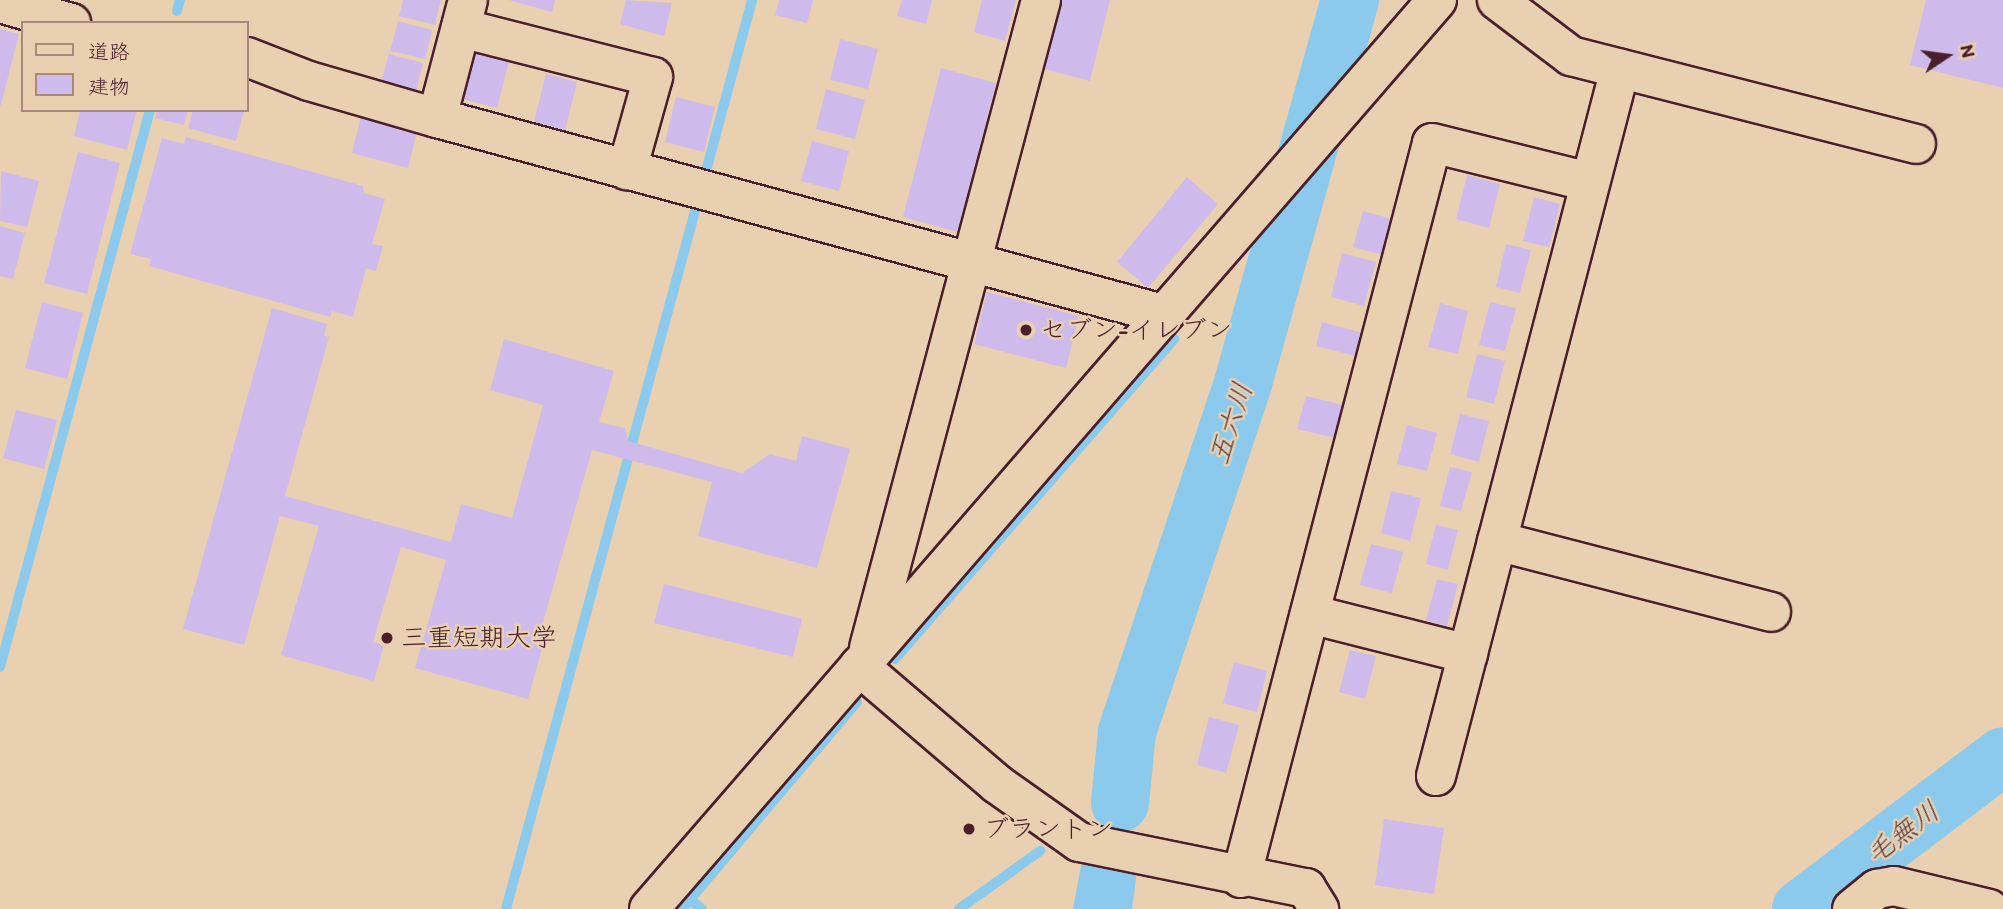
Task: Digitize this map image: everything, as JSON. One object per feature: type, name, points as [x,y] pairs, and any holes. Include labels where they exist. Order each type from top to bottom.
[{"type":"street","points":[[863,661],[973,261],[1041,0]]},
{"type":"street","points":[[649,909],[1365,79],[1437,0]]},
{"type":"street","points":[[1497,0],[1571,56],[1916,144]]},
{"type":"street","points":[[0,3],[56,13]]},
{"type":"street","points":[[436,118],[464,14],[653,77],[628,170]]},
{"type":"street","points":[[248,57],[309,81],[436,118],[1163,314]]},
{"type":"street","points":[[1436,776],[1620,69]]},
{"type":"street","points":[[1241,878],[1432,143],[1590,182]]},
{"type":"street","points":[[1497,541],[1771,612]]},
{"type":"street","points":[[1310,614],[1468,653]]},
{"type":"street","points":[[863,661],[997,784],[1079,842],[1241,878],[1306,888],[1319,909]]},
{"type":"street","points":[[1852,909],[1877,889],[1894,886],[1989,909]]},
{"type":"water","points":[[1082,861],[1137,871],[1132,909],[1073,909]]},
{"type":"building","points":[[403,0],[441,0],[435,25],[399,16]]},
{"type":"building","points":[[509,0],[555,0],[552,12]]},
{"type":"building","points":[[626,0],[672,3],[664,36],[620,24]]},
{"type":"building","points":[[779,0],[813,0],[807,23],[775,15]]},
{"type":"building","points":[[902,0],[932,0],[926,24],[897,16]]},
{"type":"building","points":[[982,0],[1016,0],[1005,41],[974,32]]},
{"type":"building","points":[[1062,0],[1110,0],[1090,81],[1045,69]]},
{"type":"building","points":[[1926,0],[2003,0],[2003,88],[1910,65]]},
{"type":"building","points":[[398,21],[432,30],[425,59],[390,51]]},
{"type":"building","points":[[0,29],[19,34],[1,105],[0,105]]},
{"type":"building","points":[[840,39],[878,49],[868,89],[830,80]]},
{"type":"building","points":[[475,52],[509,62],[497,108],[463,99]]},
{"type":"building","points":[[389,54],[423,63],[416,91],[381,83]]},
{"type":"building","points":[[941,68],[996,83],[958,232],[903,217]]},
{"type":"building","points":[[546,74],[577,82],[565,130],[534,122]]},
{"type":"building","points":[[826,89],[865,100],[855,139],[816,129]]},
{"type":"building","points":[[676,97],[715,107],[704,152],[665,142]]},
{"type":"building","points":[[80,112],[136,112],[127,150],[74,136]]},
{"type":"building","points":[[156,112],[187,112],[184,125],[155,118]]},
{"type":"building","points":[[192,112],[243,112],[236,141],[188,128]]},
{"type":"building","points":[[361,116],[417,131],[408,168],[352,153]]},
{"type":"building","points":[[186,137],[363,186],[364,193],[385,199],[372,244],[383,246],[376,271],[366,268],[353,317],[332,311],[330,317],[149,266],[151,259],[130,254],[162,138],[184,144]]},
{"type":"building","points":[[812,141],[849,151],[839,191],[801,181]]},
{"type":"building","points":[[78,152],[120,163],[87,294],[44,283]]},
{"type":"building","points":[[1,171],[39,181],[27,227],[0,221]]},
{"type":"building","points":[[1467,175],[1500,184],[1489,228],[1456,219]]},
{"type":"building","points":[[1187,177],[1218,204],[1148,288],[1117,262]]},
{"type":"building","points":[[1534,197],[1560,204],[1549,247],[1523,241]]},
{"type":"building","points":[[1363,211],[1392,219],[1383,255],[1353,247]]},
{"type":"building","points":[[0,226],[25,233],[13,279],[0,276]]},
{"type":"building","points":[[1506,244],[1531,250],[1520,293],[1496,287]]},
{"type":"building","points":[[1342,253],[1376,262],[1364,306],[1331,297]]},
{"type":"building","name":"セブン-イレブン","points":[[987,292],[1079,316],[1066,368],[974,344]]},
{"type":"building","points":[[42,302],[83,313],[67,379],[25,368]]},
{"type":"building","points":[[1490,302],[1516,308],[1505,351],[1479,345]]},
{"type":"building","points":[[1440,303],[1468,311],[1458,354],[1428,347]]},
{"type":"building","points":[[272,308],[327,324],[324,336],[329,337],[285,496],[451,542],[461,504],[512,518],[543,405],[490,390],[504,339],[614,371],[599,422],[625,428],[628,441],[742,473],[770,454],[796,461],[802,436],[850,449],[817,568],[698,536],[712,482],[592,450],[539,636],[545,638],[528,699],[415,668],[446,560],[401,547],[373,642],[384,645],[374,681],[281,655],[319,526],[280,516],[244,645],[183,629]]},
{"type":"building","points":[[1322,322],[1363,333],[1356,356],[1316,346]]},
{"type":"building","points":[[1477,354],[1505,361],[1494,404],[1466,397]]},
{"type":"building","points":[[1306,396],[1343,405],[1335,438],[1297,429]]},
{"type":"building","points":[[16,410],[57,420],[44,469],[3,458]]},
{"type":"building","points":[[1460,414],[1489,421],[1479,462],[1450,454]]},
{"type":"building","points":[[1407,425],[1437,433],[1427,471],[1397,464]]},
{"type":"building","points":[[1450,467],[1472,472],[1461,511],[1440,506]]},
{"type":"building","points":[[1391,491],[1421,498],[1410,541],[1381,533]]},
{"type":"building","points":[[1436,525],[1458,530],[1448,570],[1426,564]]},
{"type":"building","points":[[1371,544],[1403,552],[1392,593],[1360,585]]},
{"type":"building","points":[[1437,579],[1458,584],[1447,626],[1426,620]]},
{"type":"building","points":[[664,584],[802,619],[793,657],[654,623]]},
{"type":"building","points":[[1350,650],[1376,656],[1365,699],[1339,692]]},
{"type":"building","points":[[1234,662],[1267,671],[1257,712],[1223,703]]},
{"type":"building","points":[[1209,717],[1239,725],[1226,773],[1197,765]]},
{"type":"building","points":[[1384,819],[1444,828],[1434,894],[1375,885]]},
{"type":"waterway","points":[[177,11],[180,0]]},
{"type":"waterway","points":[[703,182],[752,0]]},
{"type":"waterway","name":"五六川","points":[[1120,803],[1127,732],[1243,383],[1350,0]]},
{"type":"waterway","points":[[0,667],[149,112]]},
{"type":"waterway","points":[[506,909],[699,196]]},
{"type":"waterway","points":[[895,659],[1174,339]]},
{"type":"waterway","points":[[682,909],[857,702]]},
{"type":"waterway","name":"毛無川","points":[[1801,909],[2003,756]]},
{"type":"waterway","points":[[1113,840],[1120,803]]},
{"type":"waterway","points":[[959,909],[1040,851]]},
{"type":"waterway","points":[[690,900],[702,909]]},
{"type":"place","name":"セブン-イレブン","points":[[1026,330]]},
{"type":"place","name":"三重短期大学","points":[[387,638]]},
{"type":"place","name":"ブラントン","points":[[969,829]]}]
